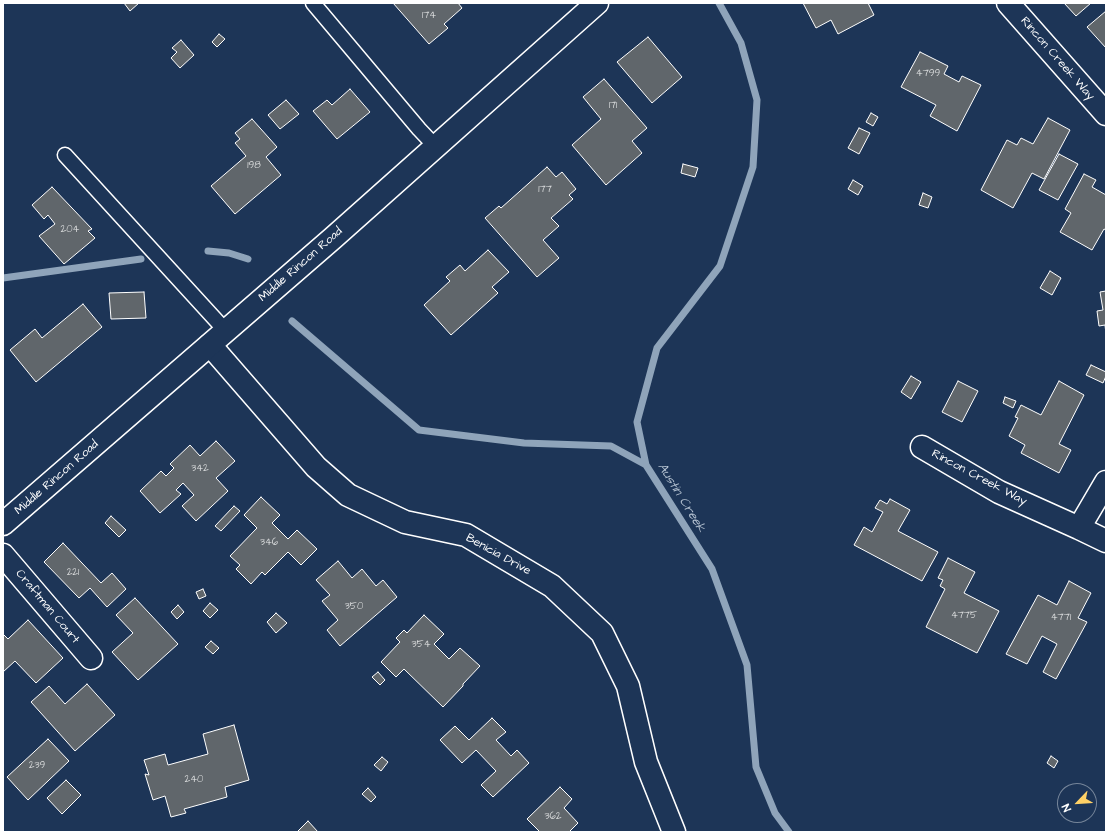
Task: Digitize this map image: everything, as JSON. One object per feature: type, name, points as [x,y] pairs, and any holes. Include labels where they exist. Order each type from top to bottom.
[{"type":"street","name":"Middle Rincon Road","points":[[3,524],[436,147],[597,3]]},
{"type":"street","name":"Rincon Creek Way","points":[[1008,3],[1106,114]]},
{"type":"street","name":"Benicia Drive","points":[[210,345],[316,466],[348,495],[405,522],[466,535],[552,586],[602,633],[628,686],[646,762],[674,832]]},
{"type":"street","name":"Rincon Creek Way","points":[[922,447],[1000,492],[1106,542]]},
{"type":"street","points":[[1079,528],[1106,482]]},
{"type":"street","name":"Craftman Court","points":[[3,555],[91,658]]},
{"type":"lane","points":[[313,3],[436,147]]},
{"type":"lane","points":[[65,155],[226,330]]},
{"type":"building","points":[[124,3],[139,3],[130,11]]},
{"type":"building","points":[[393,3],[458,3],[462,8],[444,24],[448,28],[429,44]]},
{"type":"building","points":[[803,3],[868,3],[874,15],[838,34],[831,20],[816,28]]},
{"type":"building","points":[[1064,3],[1091,3],[1076,16]]},
{"type":"building","points":[[1106,11],[1106,48],[1087,27]]},
{"type":"building","points":[[219,34],[225,39],[217,47],[212,42]]},
{"type":"building","points":[[648,37],[682,77],[652,103],[617,62]]},
{"type":"building","points":[[181,40],[194,55],[180,68],[171,58],[177,52],[172,48]]},
{"type":"building","points":[[920,52],[948,66],[944,74],[959,82],[962,76],[981,85],[957,131],[930,116],[936,105],[901,87]]},
{"type":"building","points":[[604,79],[647,128],[632,141],[642,153],[606,185],[572,145],[601,119],[583,97]]},
{"type":"building","points":[[350,89],[370,112],[337,139],[313,111],[327,100],[332,105]]},
{"type":"building","points":[[286,100],[299,114],[280,129],[268,115]]},
{"type":"building","points":[[871,113],[878,117],[873,126],[866,122]]},
{"type":"building","points":[[1048,118],[1070,130],[1044,179],[1032,173],[1013,208],[981,190],[1007,140],[1017,145],[1021,138],[1033,144]]},
{"type":"building","points":[[252,119],[277,147],[266,157],[281,175],[235,214],[211,186],[246,156],[235,143],[240,139],[235,133]]},
{"type":"building","points":[[859,128],[870,133],[859,154],[848,148]]},
{"type":"building","points":[[1059,154],[1078,164],[1058,200],[1039,190]]},
{"type":"building","points":[[683,164],[698,168],[695,177],[681,173]]},
{"type":"building","points":[[547,167],[556,177],[562,172],[576,189],[569,195],[573,199],[551,218],[559,226],[543,240],[559,258],[537,277],[485,218],[499,206],[501,208]]},
{"type":"building","points":[[1084,174],[1096,180],[1092,187],[1106,195],[1106,230],[1104,229],[1092,250],[1060,232],[1071,213],[1065,209]]},
{"type":"building","points":[[853,180],[863,186],[858,195],[848,189]]},
{"type":"building","points":[[52,187],[92,229],[88,231],[95,238],[64,264],[39,236],[55,224],[48,215],[44,219],[32,205]]},
{"type":"building","points":[[923,193],[932,197],[928,208],[919,205]]},
{"type":"building","points":[[488,250],[509,272],[492,287],[498,293],[451,335],[424,305],[450,281],[446,277],[460,265],[465,271]]},
{"type":"building","points":[[1050,271],[1061,278],[1052,295],[1040,288]]},
{"type":"building","points":[[1106,291],[1106,334],[1105,325],[1099,326],[1097,311],[1103,310],[1100,292]]},
{"type":"building","points":[[144,292],[146,318],[111,319],[109,293]]},
{"type":"building","points":[[83,304],[102,327],[36,382],[10,350],[35,329],[42,338]]},
{"type":"building","points":[[1091,365],[1106,372],[1103,383],[1086,375]]},
{"type":"building","points":[[911,376],[921,382],[911,399],[901,392]]},
{"type":"building","points":[[958,381],[978,391],[962,422],[942,412]]},
{"type":"building","points":[[1059,381],[1084,395],[1059,444],[1071,450],[1059,473],[1021,453],[1025,445],[1009,436],[1018,418],[1015,417],[1021,405],[1041,415]]},
{"type":"building","points":[[1005,397],[1016,401],[1013,408],[1003,403]]},
{"type":"building","points":[[216,441],[235,461],[216,478],[228,491],[196,521],[182,506],[194,495],[183,483],[176,490],[181,494],[160,513],[140,491],[161,471],[166,476],[174,468],[170,464],[190,445],[200,456]]},
{"type":"building","points":[[261,497],[280,515],[272,523],[288,539],[297,530],[317,549],[301,565],[288,552],[265,575],[262,572],[251,584],[236,569],[240,565],[230,556],[257,528],[244,515]]},
{"type":"building","points":[[890,499],[910,510],[898,531],[938,552],[922,581],[854,545],[864,527],[872,532],[883,512],[875,508],[880,500],[887,504]]},
{"type":"building","points":[[234,506],[240,511],[221,531],[215,526]]},
{"type":"building","points":[[111,516],[126,530],[119,537],[105,523]]},
{"type":"building","points":[[63,543],[101,583],[112,573],[126,589],[107,607],[90,588],[79,598],[44,562]]},
{"type":"building","points":[[948,558],[975,572],[964,593],[999,611],[977,653],[926,627],[945,589],[940,586],[943,580],[938,578]]},
{"type":"building","points":[[338,561],[352,578],[362,569],[376,586],[383,580],[397,597],[340,646],[327,630],[338,620],[322,601],[330,595],[316,580]]},
{"type":"building","points":[[1069,581],[1091,593],[1078,618],[1087,622],[1056,679],[1043,672],[1057,644],[1042,636],[1027,664],[1006,654],[1038,595],[1057,605]]},
{"type":"building","points":[[203,589],[206,596],[199,599],[196,592]]},
{"type":"building","points":[[135,598],[178,644],[138,680],[112,652],[133,633],[116,615]]},
{"type":"building","points":[[210,603],[218,610],[210,618],[203,611]]},
{"type":"building","points":[[178,605],[184,612],[177,619],[171,612]]},
{"type":"building","points":[[276,613],[287,623],[276,633],[267,622]]},
{"type":"building","points":[[424,615],[444,634],[434,644],[449,659],[460,648],[480,666],[443,707],[404,669],[396,677],[381,662],[400,642],[396,638],[404,630],[407,633]]},
{"type":"building","points":[[28,620],[63,658],[36,683],[15,661],[3,672],[3,634],[8,639]]},
{"type":"building","points":[[211,641],[219,648],[213,654],[205,647]]},
{"type":"building","points":[[378,672],[385,680],[380,685],[372,677]]},
{"type":"building","points":[[87,684],[115,715],[75,751],[31,702],[49,686],[65,704]]},
{"type":"building","points":[[492,718],[506,732],[496,740],[511,756],[517,750],[529,763],[493,797],[481,785],[496,771],[476,750],[462,763],[440,740],[455,726],[469,740]]},
{"type":"building","points":[[234,725],[249,780],[225,787],[227,797],[184,809],[186,813],[171,817],[165,796],[153,800],[145,774],[149,775],[144,760],[165,754],[168,765],[208,754],[203,734]]},
{"type":"building","points":[[48,739],[69,761],[28,800],[7,777]]},
{"type":"building","points":[[1051,756],[1058,761],[1054,768],[1047,763]]},
{"type":"building","points":[[382,757],[388,762],[381,771],[374,765]]},
{"type":"building","points":[[66,780],[81,795],[62,814],[47,798]]},
{"type":"building","points":[[560,787],[572,799],[564,808],[578,823],[569,832],[540,832],[527,819]]},
{"type":"building","points":[[368,788],[376,797],[371,802],[362,794]]},
{"type":"building","points":[[308,821],[318,832],[297,832]]},
{"type":"waterway","name":"Austin Creek","points":[[719,3],[741,43],[757,100],[753,167],[720,266],[657,348],[637,422],[646,465],[712,569],[747,665],[756,767],[775,813],[789,832]]},
{"type":"waterway","points":[[208,251],[229,253],[248,259]]},
{"type":"waterway","points":[[3,278],[141,259]]},
{"type":"waterway","points":[[292,321],[419,430],[524,443],[611,446],[646,465]]}]
